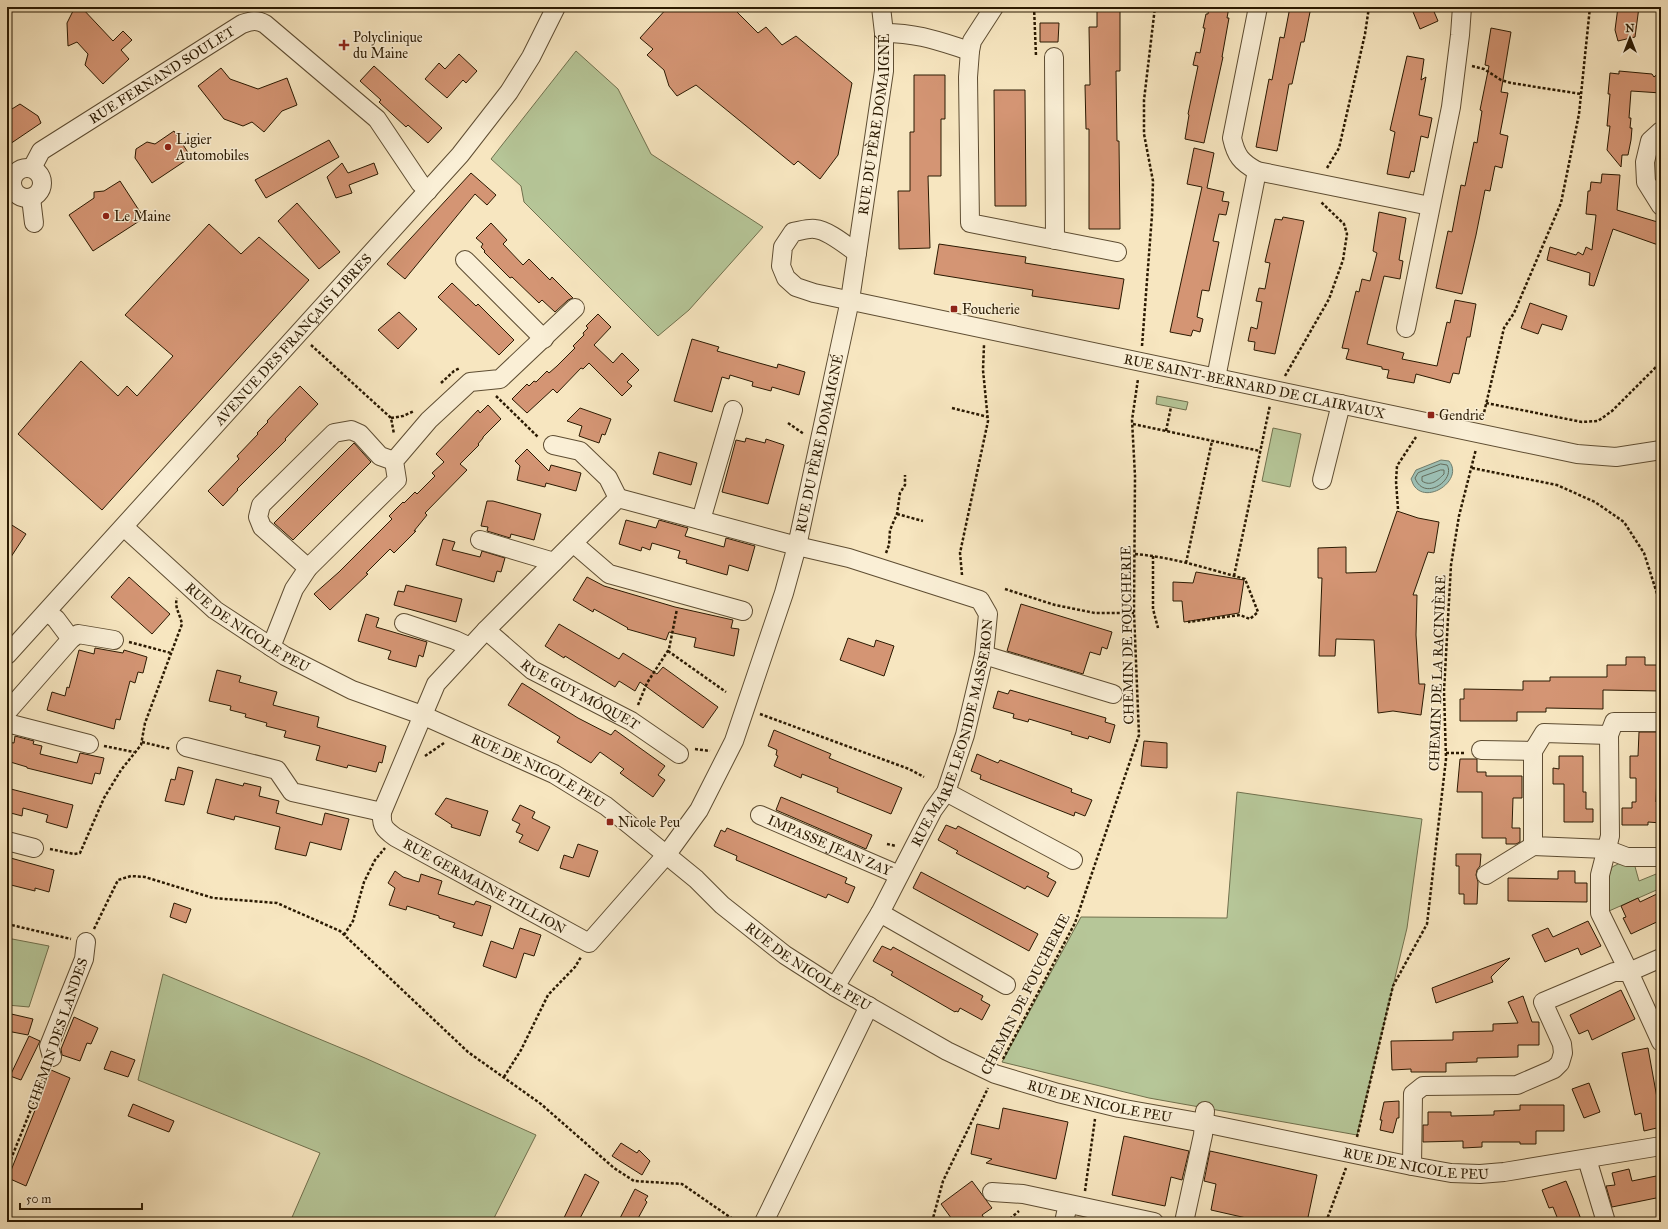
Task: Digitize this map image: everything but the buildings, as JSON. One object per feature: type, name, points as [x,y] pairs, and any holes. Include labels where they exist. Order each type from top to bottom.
[{"type":"street","name":"AVENUE DES FRANÇAIS LIBRES","points":[[7,655],[460,155],[509,92],[531,57],[556,7]]},
{"type":"street","name":"RUE DU PÈRE DOMAIGNÉ","points":[[667,854],[699,810],[734,741],[784,593],[797,546],[850,300],[884,71],[884,33],[881,7]]},
{"type":"street","points":[[994,7],[972,41],[970,51],[968,77],[970,223],[1117,252]]},
{"type":"street","points":[[1258,7],[1232,138],[1235,152],[1245,164],[1257,171],[1430,206]]},
{"type":"street","points":[[1406,328],[1451,107],[1462,7]]},
{"type":"street","name":"RUE FERNAND SOULET","points":[[32,168],[42,151],[242,24],[253,20],[260,21],[265,24],[377,119],[420,183],[428,191]]},
{"type":"street","points":[[884,33],[907,33],[919,35],[970,51]]},
{"type":"street","points":[[1054,57],[1055,240]]},
{"type":"street","points":[[1661,131],[1650,141],[1645,162],[1646,182],[1661,206]]},
{"type":"street","points":[[32,168],[40,175],[42,185],[38,194],[31,198],[19,196],[9,183],[18,170],[32,168]]},
{"type":"street","points":[[1216,378],[1257,171]]},
{"type":"street","points":[[31,198],[34,223]]},
{"type":"street","points":[[850,300],[814,293],[796,287],[786,278],[781,266],[783,247],[793,232],[817,229],[832,236],[857,253]]},
{"type":"street","points":[[465,260],[544,339]]},
{"type":"street","name":"RUE SAINT-BERNARD DE CLAIRVAUX","points":[[850,300],[1577,454],[1616,457],[1661,450]]},
{"type":"street","points":[[271,646],[294,589],[308,568],[397,480],[394,461],[429,420],[470,382],[500,379],[544,339],[575,308]]},
{"type":"street","points":[[1322,480],[1341,404]]},
{"type":"street","points":[[701,520],[733,410]]},
{"type":"street","points":[[308,568],[262,527],[258,517],[261,505],[334,433],[351,430],[360,434],[380,456],[394,461]]},
{"type":"street","points":[[553,445],[580,451],[608,478],[618,498],[797,546]]},
{"type":"street","points":[[186,747],[277,770],[292,792],[382,812],[436,684],[486,630],[618,498]]},
{"type":"street","name":"RUE DE NICOLE PEU","points":[[124,527],[215,610],[285,656],[352,690],[422,715],[554,774],[606,806],[667,854],[696,879],[722,905],[785,955],[835,987],[947,1051],[996,1074],[1058,1093],[1119,1108],[1205,1117],[1351,1153],[1451,1173],[1480,1174],[1504,1172],[1661,1146]]},
{"type":"street","points":[[480,540],[554,562]]},
{"type":"street","points":[[573,543],[609,574],[743,611]]},
{"type":"street","name":"RUE MARIE LEONIDE MASSERON","points":[[797,546],[848,558],[980,600],[988,614],[984,655],[965,735],[946,792],[933,810],[880,913],[835,987]]},
{"type":"street","points":[[47,612],[56,619],[71,639]]},
{"type":"street","points":[[404,623],[455,640],[470,647]]},
{"type":"street","name":"RUE GUY MÔQUET","points":[[486,630],[532,670],[631,721],[686,752]]},
{"type":"street","points":[[7,712],[71,639],[78,634],[114,640]]},
{"type":"street","points":[[984,655],[1112,694]]},
{"type":"street","points":[[1658,722],[1614,722],[1610,735],[1610,836],[1600,875],[1600,913],[1661,1042]]},
{"type":"street","points":[[7,723],[89,744]]},
{"type":"street","points":[[1533,846],[1533,751],[1544,733],[1610,735]]},
{"type":"street","points":[[1481,750],[1533,751]]},
{"type":"street","points":[[946,792],[1073,860]]},
{"type":"street","name":"RUE GERMAINE TILLION","points":[[382,812],[381,822],[386,830],[395,837],[589,943]]},
{"type":"street","name":"IMPASSE JEAN ZAY","points":[[760,815],[899,875]]},
{"type":"street","points":[[7,841],[34,848]]},
{"type":"street","points":[[1486,875],[1533,846],[1606,849],[1627,856],[1661,856]]},
{"type":"street","points":[[589,943],[667,854]]},
{"type":"street","points":[[880,913],[1006,985]]},
{"type":"street","name":"CHEMIN DES LANDES","points":[[52,1057],[50,1046],[84,959],[86,942]]},
{"type":"street","points":[[1412,1166],[1413,1094],[1423,1086],[1518,1085],[1554,1069],[1560,1063],[1563,1049],[1543,1002],[1614,972],[1629,972],[1661,958]]},
{"type":"street","points":[[764,1222],[869,1006]]},
{"type":"street","points":[[1184,1222],[1205,1117]]},
{"type":"street","points":[[1587,1159],[1606,1222]]},
{"type":"street","points":[[992,1192],[1023,1194],[1154,1222]]},
{"type":"street","points":[[1064,1222],[1068,1204]]},
{"type":"path","points":[[1034,7],[1036,58],[1054,57]]},
{"type":"path","name":"CHEMIN DE FOUCHERIE","points":[[932,1222],[943,1181],[996,1074],[1075,923],[1139,735],[1134,613],[1135,476],[1133,424],[1143,340],[1152,215],[1153,181],[1144,134],[1144,100],[1155,7]]},
{"type":"path","points":[[1326,170],[1339,148],[1365,34],[1369,7]]},
{"type":"path","name":"CHEMIN DE LA RACINIÈRE","points":[[1326,1222],[1357,1135],[1393,986],[1427,924],[1446,759],[1444,691],[1451,565],[1458,516],[1472,468],[1504,328],[1514,313],[1561,203],[1579,114],[1590,7]]},
{"type":"path","points":[[1470,66],[1484,69],[1501,80],[1511,83],[1581,94]]},
{"type":"path","points":[[1282,381],[1329,298],[1343,260],[1347,234],[1344,224],[1319,200]]},
{"type":"path","points":[[962,575],[960,553],[988,416],[983,370],[985,339]]},
{"type":"path","points":[[311,345],[391,418],[396,440]]},
{"type":"path","points":[[1486,403],[1582,422],[1598,421],[1612,411],[1661,362]]},
{"type":"path","points":[[492,391],[539,438],[553,445]]},
{"type":"path","points":[[1234,576],[1272,399]]},
{"type":"path","points":[[1166,431],[1171,407]]},
{"type":"path","points":[[952,408],[988,416]]},
{"type":"path","points":[[1133,424],[1260,451]]},
{"type":"path","points":[[1398,509],[1396,482],[1397,466],[1418,434]]},
{"type":"path","points":[[1186,564],[1212,441]]},
{"type":"path","points":[[1472,468],[1557,485],[1595,502],[1624,522],[1644,553],[1661,606]]},
{"type":"path","points":[[885,556],[889,545],[890,530],[897,514],[900,493],[905,485],[905,475]]},
{"type":"path","points":[[897,514],[923,521]]},
{"type":"path","points":[[1135,554],[1153,556],[1245,579],[1258,612],[1250,619],[1240,615],[1188,622]]},
{"type":"path","points":[[1153,556],[1153,609],[1158,628]]},
{"type":"path","points":[[1006,589],[1055,605],[1096,613],[1134,613]]},
{"type":"path","points":[[34,848],[74,854],[80,853],[104,798],[121,770],[142,742],[145,723],[182,624],[176,604],[180,593]]},
{"type":"path","points":[[637,707],[648,683],[668,651],[679,602]]},
{"type":"path","points":[[114,640],[171,653]]},
{"type":"path","points":[[668,651],[726,692]]},
{"type":"path","points":[[758,713],[910,769],[924,777]]},
{"type":"path","points":[[142,742],[174,750],[186,747]]},
{"type":"path","points":[[89,744],[135,752]]},
{"type":"path","points":[[686,752],[708,750],[725,758]]},
{"type":"path","points":[[344,935],[353,921],[364,882],[375,860],[395,837]]},
{"type":"path","points":[[7,924],[86,942],[96,926],[118,880],[131,876],[145,877],[214,898],[277,903],[340,931],[468,1052],[541,1104],[614,1168],[634,1181],[682,1184],[738,1222]]},
{"type":"path","points":[[504,1077],[521,1050],[548,995],[576,967],[589,943]]},
{"type":"path","name":"CHEMIN DES LANDES","points":[[7,1169],[52,1057]]},
{"type":"path","points":[[1085,1192],[1096,1113]]},
{"type":"green space","points":[[576,51],[618,89],[651,154],[763,227],[689,310],[658,336],[524,202],[521,186],[491,159]]},
{"type":"green space","points":[[1157,396],[1188,402],[1186,410],[1156,404]]},
{"type":"green space","points":[[1273,428],[1301,434],[1290,487],[1262,481]]},
{"type":"green space","points":[[1237,792],[1422,819],[1407,928],[1357,1135],[1149,1098],[1002,1062],[1081,917],[1227,918]]},
{"type":"green space","points":[[1620,863],[1634,863],[1639,881],[1661,872],[1661,888],[1609,911],[1609,876],[1612,867]]},
{"type":"green space","points":[[7,938],[49,946],[29,1007],[7,1005]]},
{"type":"green space","points":[[163,974],[365,1058],[536,1135],[492,1222],[290,1222],[320,1153],[138,1080]]},
{"type":"water","points":[[1441,460],[1449,461],[1452,468],[1452,475],[1449,482],[1436,491],[1428,493],[1421,492],[1415,487],[1411,479],[1416,470]]},
{"type":"place","name":"Polyclinique du Maine","points":[[344,45]]},
{"type":"place","name":"Ligier Automobiles","points":[[168,147]]},
{"type":"place","name":"Le Maine","points":[[106,216]]},
{"type":"place","name":"Foucherie","points":[[954,309]]},
{"type":"place","name":"Gendrie","points":[[1431,415]]},
{"type":"place","name":"Nicole Peu","points":[[610,822]]}]
